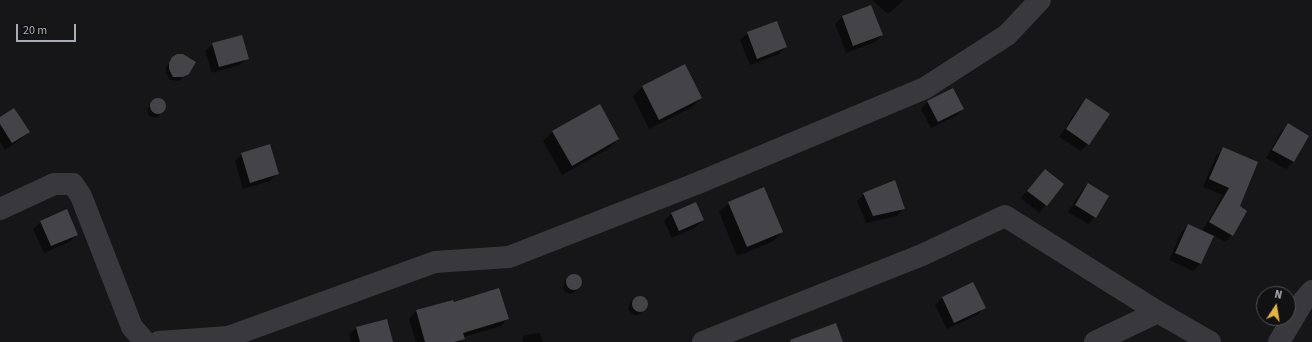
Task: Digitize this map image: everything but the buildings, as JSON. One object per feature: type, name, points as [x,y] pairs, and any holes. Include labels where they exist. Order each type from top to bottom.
[{"type":"street","points":[[159,342],[229,339],[435,262],[509,257],[698,183],[925,88],[1007,34],[1040,0]]},
{"type":"street","points":[[0,209],[54,184],[73,184],[80,196],[132,327],[145,342]]},
{"type":"street","points":[[704,342],[922,256],[1005,216],[1158,312],[1210,342]]},
{"type":"street","points":[[1279,342],[1304,300],[1312,291]]},
{"type":"street","points":[[1095,342],[1158,312]]}]
